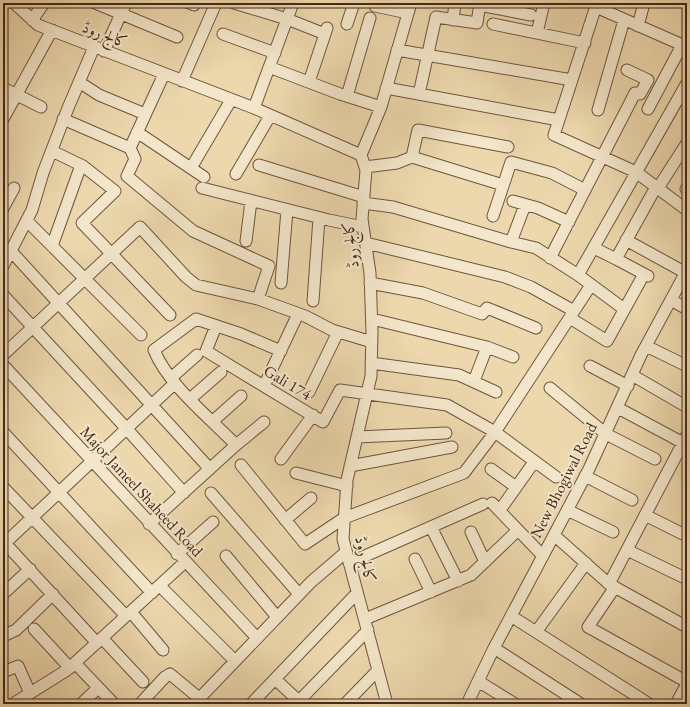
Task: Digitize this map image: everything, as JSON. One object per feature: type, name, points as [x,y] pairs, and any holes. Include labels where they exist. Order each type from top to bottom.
[{"type":"street","name":"کالج روڈ","points":[[14,3],[38,25],[254,108],[361,155],[365,167],[363,227],[370,283],[372,319],[371,376],[350,466],[343,539],[368,630],[386,704]]},
{"type":"street","points":[[32,20],[44,3]]},
{"type":"street","points":[[95,3],[177,37]]},
{"type":"street","points":[[3,266],[10,250],[27,221],[63,120],[79,82],[121,14],[126,3]]},
{"type":"street","points":[[182,81],[216,3]]},
{"type":"street","points":[[234,3],[326,30],[309,82]]},
{"type":"street","points":[[254,108],[293,3]]},
{"type":"street","points":[[347,24],[354,3]]},
{"type":"street","points":[[453,20],[456,3]]},
{"type":"street","points":[[538,33],[544,3]]},
{"type":"street","points":[[638,26],[644,3]]},
{"type":"street","points":[[419,94],[436,17],[477,23],[480,4],[531,15]]},
{"type":"street","points":[[648,109],[685,46],[624,20],[596,5],[585,43],[554,135],[636,172],[687,210]]},
{"type":"street","points":[[361,155],[381,107],[410,8],[375,6]]},
{"type":"street","points":[[347,96],[370,18]]},
{"type":"street","points":[[598,110],[624,20]]},
{"type":"street","points":[[493,24],[585,43]]},
{"type":"street","points":[[3,119],[52,30]]},
{"type":"street","points":[[223,34],[275,52]]},
{"type":"street","points":[[397,50],[572,80]]},
{"type":"street","points":[[269,67],[381,107]]},
{"type":"street","points":[[627,70],[661,86]]},
{"type":"street","points":[[130,148],[164,74]]},
{"type":"street","points":[[550,258],[635,93],[640,94],[648,80]]},
{"type":"street","points":[[79,82],[99,95],[145,114]]},
{"type":"street","points":[[578,275],[687,83]]},
{"type":"street","points":[[3,88],[41,107]]},
{"type":"street","points":[[386,88],[559,120]]},
{"type":"street","points":[[191,168],[231,100]]},
{"type":"street","points":[[236,174],[270,116]]},
{"type":"street","points":[[63,120],[130,148],[135,159],[127,176],[193,231],[269,266],[258,299]]},
{"type":"street","points":[[412,157],[418,130],[508,147]]},
{"type":"street","points":[[137,132],[191,168],[203,183],[251,201],[363,227]]},
{"type":"street","points":[[616,259],[657,188],[687,143]]},
{"type":"street","points":[[52,151],[81,165],[115,191],[82,223],[170,315]]},
{"type":"street","points":[[365,167],[397,163],[412,157],[503,184]]},
{"type":"street","points":[[493,216],[511,162],[552,173],[585,190]]},
{"type":"street","points":[[52,246],[81,165]]},
{"type":"street","points":[[259,165],[364,200],[536,248],[578,275],[624,309]]},
{"type":"street","points":[[3,208],[14,188]]},
{"type":"street","points":[[246,242],[251,201]]},
{"type":"street","points":[[513,201],[569,222]]},
{"type":"street","points":[[511,242],[525,205]]},
{"type":"street","points":[[280,283],[287,210]]},
{"type":"street","points":[[313,301],[319,218]]},
{"type":"street","points":[[27,221],[141,336]]},
{"type":"street","points":[[3,356],[140,226],[186,277],[196,285],[258,299],[298,314],[338,332],[372,342]]},
{"type":"street","points":[[626,240],[686,272]]},
{"type":"street","points":[[366,243],[505,277],[531,287],[572,314],[606,341],[646,275],[594,248]]},
{"type":"street","points":[[10,250],[210,469]]},
{"type":"street","name":"New Bhogiwal Road","points":[[467,704],[494,648],[606,434],[646,346],[686,272]]},
{"type":"street","points":[[370,283],[423,294],[482,314],[487,308],[536,328]]},
{"type":"street","points":[[241,466],[305,544],[344,518],[464,473],[495,432],[592,285]]},
{"type":"street","points":[[3,295],[184,493]]},
{"type":"street","points":[[671,300],[687,309]]},
{"type":"street","points":[[264,386],[298,314]]},
{"type":"street","points":[[236,445],[173,381],[160,364],[154,350],[196,319],[281,351]]},
{"type":"street","points":[[372,319],[487,347],[513,357]]},
{"type":"street","name":"Gali 174","points":[[216,326],[206,351],[323,422],[340,390],[366,395]]},
{"type":"street","points":[[309,392],[338,332]]},
{"type":"street","points":[[646,346],[687,366]]},
{"type":"street","points":[[474,381],[487,347]]},
{"type":"street","points":[[143,682],[53,594],[4,543],[152,404],[197,355]]},
{"type":"street","points":[[371,363],[459,375],[496,392]]},
{"type":"street","name":"Major Jameel Shaheed Road","points":[[3,366],[257,638]]},
{"type":"street","points":[[590,366],[628,386]]},
{"type":"street","points":[[190,399],[220,372]]},
{"type":"street","points":[[632,375],[687,407]]},
{"type":"street","points":[[550,388],[606,434],[655,459]]},
{"type":"street","points":[[366,395],[447,405],[495,432],[556,477]]},
{"type":"street","points":[[213,421],[241,396]]},
{"type":"street","points":[[618,408],[686,441],[645,515],[627,550],[612,585],[588,627],[687,683],[676,704]]},
{"type":"street","points":[[281,459],[313,415]]},
{"type":"street","points":[[149,524],[236,445],[264,422]]},
{"type":"street","points":[[3,432],[59,492],[157,590],[235,661]]},
{"type":"street","points":[[357,437],[446,433]]},
{"type":"street","points":[[350,466],[452,447]]},
{"type":"street","points":[[349,563],[431,527],[492,506],[516,486],[534,462]]},
{"type":"street","points":[[492,469],[516,486]]},
{"type":"street","points":[[296,473],[347,486]]},
{"type":"street","points":[[585,476],[632,500]]},
{"type":"street","points":[[3,487],[163,650]]},
{"type":"street","points":[[211,493],[299,594]]},
{"type":"street","points":[[285,520],[311,498]]},
{"type":"street","points":[[492,506],[543,556]]},
{"type":"street","points":[[567,510],[613,532]]},
{"type":"street","points":[[645,515],[687,536]]},
{"type":"street","points":[[13,704],[72,665],[157,590],[181,558],[213,522]]},
{"type":"street","points":[[431,527],[458,581]]},
{"type":"street","points":[[364,619],[471,575],[518,530]]},
{"type":"street","points":[[471,532],[486,562]]},
{"type":"street","points":[[554,535],[612,585],[686,625]]},
{"type":"street","points":[[627,550],[687,579]]},
{"type":"street","points":[[140,704],[165,677],[170,674],[197,701],[299,594],[346,552]]},
{"type":"street","points":[[226,556],[278,617]]},
{"type":"street","points":[[415,559],[431,592]]},
{"type":"street","points":[[536,632],[586,563]]},
{"type":"street","points":[[3,594],[30,569]]},
{"type":"street","points":[[251,704],[357,593]]},
{"type":"street","points":[[3,636],[16,630],[53,594]]},
{"type":"street","points":[[511,616],[646,703]]},
{"type":"street","points":[[34,629],[114,704]]},
{"type":"street","points":[[275,679],[299,703],[368,630]]},
{"type":"street","points":[[494,648],[581,704]]},
{"type":"street","points":[[3,672],[18,666],[30,693]]},
{"type":"street","points":[[345,704],[378,670]]},
{"type":"street","points":[[478,681],[515,704]]},
{"type":"street","points":[[81,704],[98,688]]}]
